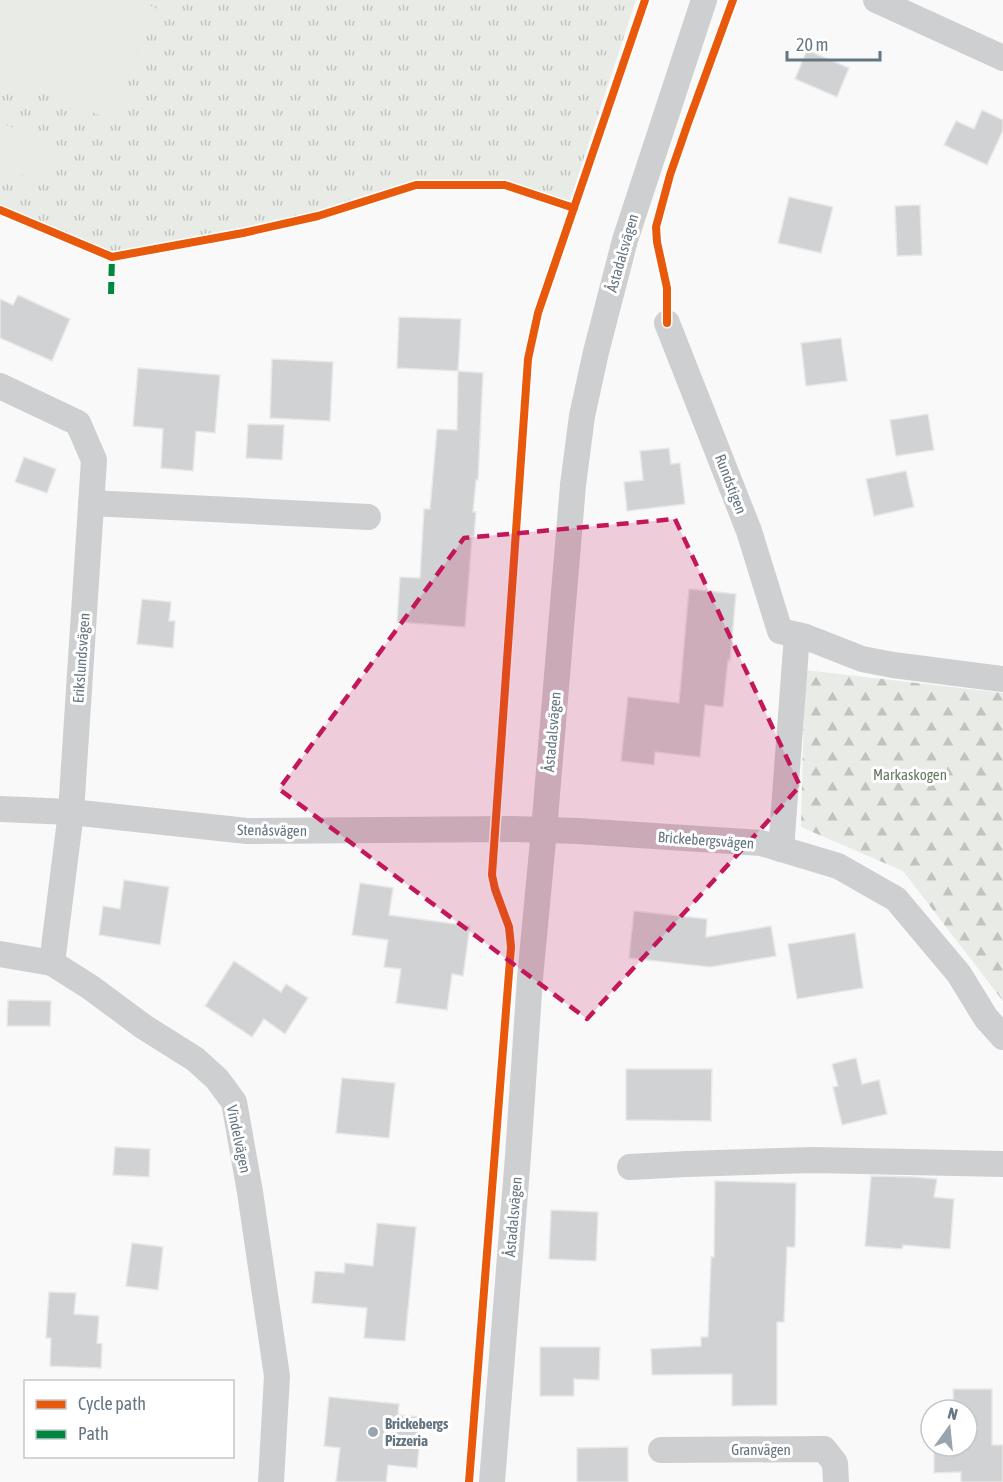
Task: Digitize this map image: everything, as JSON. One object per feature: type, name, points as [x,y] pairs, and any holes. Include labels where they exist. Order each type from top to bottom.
[{"type":"street","name":"Åstadalsvägen","points":[[492,1482],[530,978],[573,485],[582,416],[624,240],[705,0]]},
{"type":"street","points":[[876,0],[1003,58]]},
{"type":"street","name":"Rundstigen","points":[[668,323],[749,531],[780,631],[806,637],[862,659],[1003,679]]},
{"type":"street","name":"Erikslundsvägen","points":[[0,386],[78,423],[94,460],[71,812]]},
{"type":"street","points":[[91,503],[368,517]]},
{"type":"street","points":[[781,849],[797,635]]},
{"type":"street","name":"Stenåsvägen","points":[[0,809],[71,812],[247,831],[544,830]]},
{"type":"street","points":[[0,954],[52,963],[71,812]]},
{"type":"street","name":"Brickebergsvägen","points":[[544,830],[761,843],[838,866],[896,899],[959,974],[986,1018],[1003,1037]]},
{"type":"street","name":"Vindelvägen","points":[[52,963],[90,987],[144,1027],[195,1059],[217,1079],[234,1102],[250,1192],[277,1376],[271,1482]]},
{"type":"street","points":[[630,1167],[813,1160],[1003,1164]]},
{"type":"street","name":"Granvägen","points":[[661,1450],[824,1449],[835,1463],[836,1482]]},
{"type":"highlighted area","points":[[675,519],[800,786],[587,1019],[279,789],[464,538]]},
{"type":"green space","points":[[0,0],[636,0],[568,206],[505,185],[416,185],[318,216],[243,233],[112,257],[0,210]]},
{"type":"green space","points":[[0,0],[136,0],[156,8],[112,120],[0,77]]},
{"type":"green space","points":[[0,122],[55,147],[39,183],[0,165]]},
{"type":"green space","name":"Markaskogen","points":[[805,670],[1003,693],[1003,1001],[903,871],[801,827]]},
{"type":"building","points":[[807,50],[849,68],[837,97],[795,79]]},
{"type":"building","points":[[982,110],[1003,120],[1003,130],[987,165],[944,145],[956,121],[974,129]]},
{"type":"building","points":[[789,197],[833,207],[821,253],[778,243]]},
{"type":"building","points":[[920,205],[922,255],[897,256],[895,206]]},
{"type":"building","points":[[18,295],[70,319],[52,361],[0,338],[0,299],[13,305]]},
{"type":"building","points":[[399,317],[461,319],[458,371],[397,368]]},
{"type":"building","points":[[841,338],[847,381],[806,386],[801,343]]},
{"type":"building","points":[[272,359],[333,362],[330,421],[270,418]]},
{"type":"building","points":[[138,368],[220,375],[215,433],[196,431],[193,471],[161,468],[163,429],[133,426]]},
{"type":"building","points":[[458,371],[483,373],[478,480],[476,480],[473,512],[476,512],[465,627],[397,622],[400,577],[420,578],[424,509],[430,509],[437,429],[457,430]]},
{"type":"building","points":[[928,414],[934,450],[896,456],[890,420]]},
{"type":"building","points":[[248,424],[284,425],[282,460],[246,458]]},
{"type":"building","points":[[669,448],[671,464],[680,463],[685,504],[627,511],[624,482],[643,480],[640,451]]},
{"type":"building","points":[[24,457],[56,469],[47,493],[15,482]]},
{"type":"building","points":[[906,471],[914,507],[874,516],[866,479]]},
{"type":"building","points":[[689,589],[736,594],[723,707],[705,705],[700,757],[655,752],[654,765],[621,761],[628,697],[679,703]]},
{"type":"building","points":[[142,599],[171,602],[169,621],[175,621],[173,648],[137,644]]},
{"type":"building","points":[[124,880],[169,887],[160,945],[99,935],[103,906],[120,909]]},
{"type":"building","points":[[360,883],[393,888],[389,915],[470,926],[463,976],[452,974],[447,1010],[396,1003],[401,969],[384,967],[388,940],[352,935]]},
{"type":"building","points":[[634,911],[707,919],[706,937],[771,926],[776,956],[710,967],[629,958]]},
{"type":"building","points":[[855,933],[863,988],[797,999],[788,944]]},
{"type":"building","points":[[234,961],[281,992],[286,984],[308,998],[285,1034],[264,1019],[252,1037],[205,1006]]},
{"type":"building","points":[[8,1000],[51,1001],[50,1026],[7,1026]]},
{"type":"building","points":[[856,1058],[862,1084],[879,1080],[887,1114],[842,1125],[833,1087],[838,1086],[832,1064]]},
{"type":"building","points":[[626,1069],[712,1069],[711,1121],[626,1120]]},
{"type":"building","points":[[342,1078],[395,1083],[389,1138],[336,1133]]},
{"type":"building","points":[[115,1147],[150,1149],[149,1177],[113,1175]]},
{"type":"building","points":[[871,1176],[937,1179],[934,1197],[954,1199],[950,1249],[903,1245],[902,1249],[865,1246]]},
{"type":"building","points":[[715,1181],[796,1183],[795,1247],[787,1247],[784,1322],[777,1322],[777,1405],[732,1406],[732,1374],[652,1375],[651,1349],[701,1346],[701,1337],[708,1337],[711,1257],[714,1257]]},
{"type":"building","points":[[551,1210],[598,1212],[596,1261],[549,1259]]},
{"type":"building","points":[[377,1223],[416,1227],[405,1341],[364,1338],[367,1308],[312,1303],[315,1271],[344,1273],[345,1263],[373,1266]]},
{"type":"building","points":[[132,1243],[163,1247],[158,1290],[126,1286]]},
{"type":"building","points":[[49,1292],[76,1293],[74,1314],[99,1316],[97,1343],[102,1344],[101,1368],[50,1366],[51,1338],[46,1338]]},
{"type":"building","points":[[540,1347],[600,1347],[599,1380],[574,1379],[574,1396],[540,1396]]},
{"type":"building","points":[[953,1389],[992,1389],[992,1445],[1003,1445],[1003,1482],[961,1482],[961,1472],[934,1473],[934,1458],[979,1458],[979,1398],[953,1398]]},
{"type":"building","name":"Brickebergs Pizzeria","points":[[329,1397],[399,1404],[398,1415],[422,1417],[417,1468],[388,1465],[386,1482],[336,1482],[340,1448],[324,1446]]},
{"type":"building","points":[[628,1447],[628,1482],[577,1482],[577,1448]]},
{"type":"marked path","points":[[111,294],[112,257]]},
{"type":"cycle path","points":[[469,1482],[511,947],[509,927],[492,875],[528,359],[538,313],[645,0]]},
{"type":"cycle path","points":[[667,323],[667,288],[656,227],[670,175],[733,0]]},
{"type":"cycle path","points":[[0,210],[112,257],[243,233],[318,216],[416,185],[505,185],[574,208]]},
{"type":"place","name":"Brickebergs Pizzeria","points":[[373,1432]]}]
